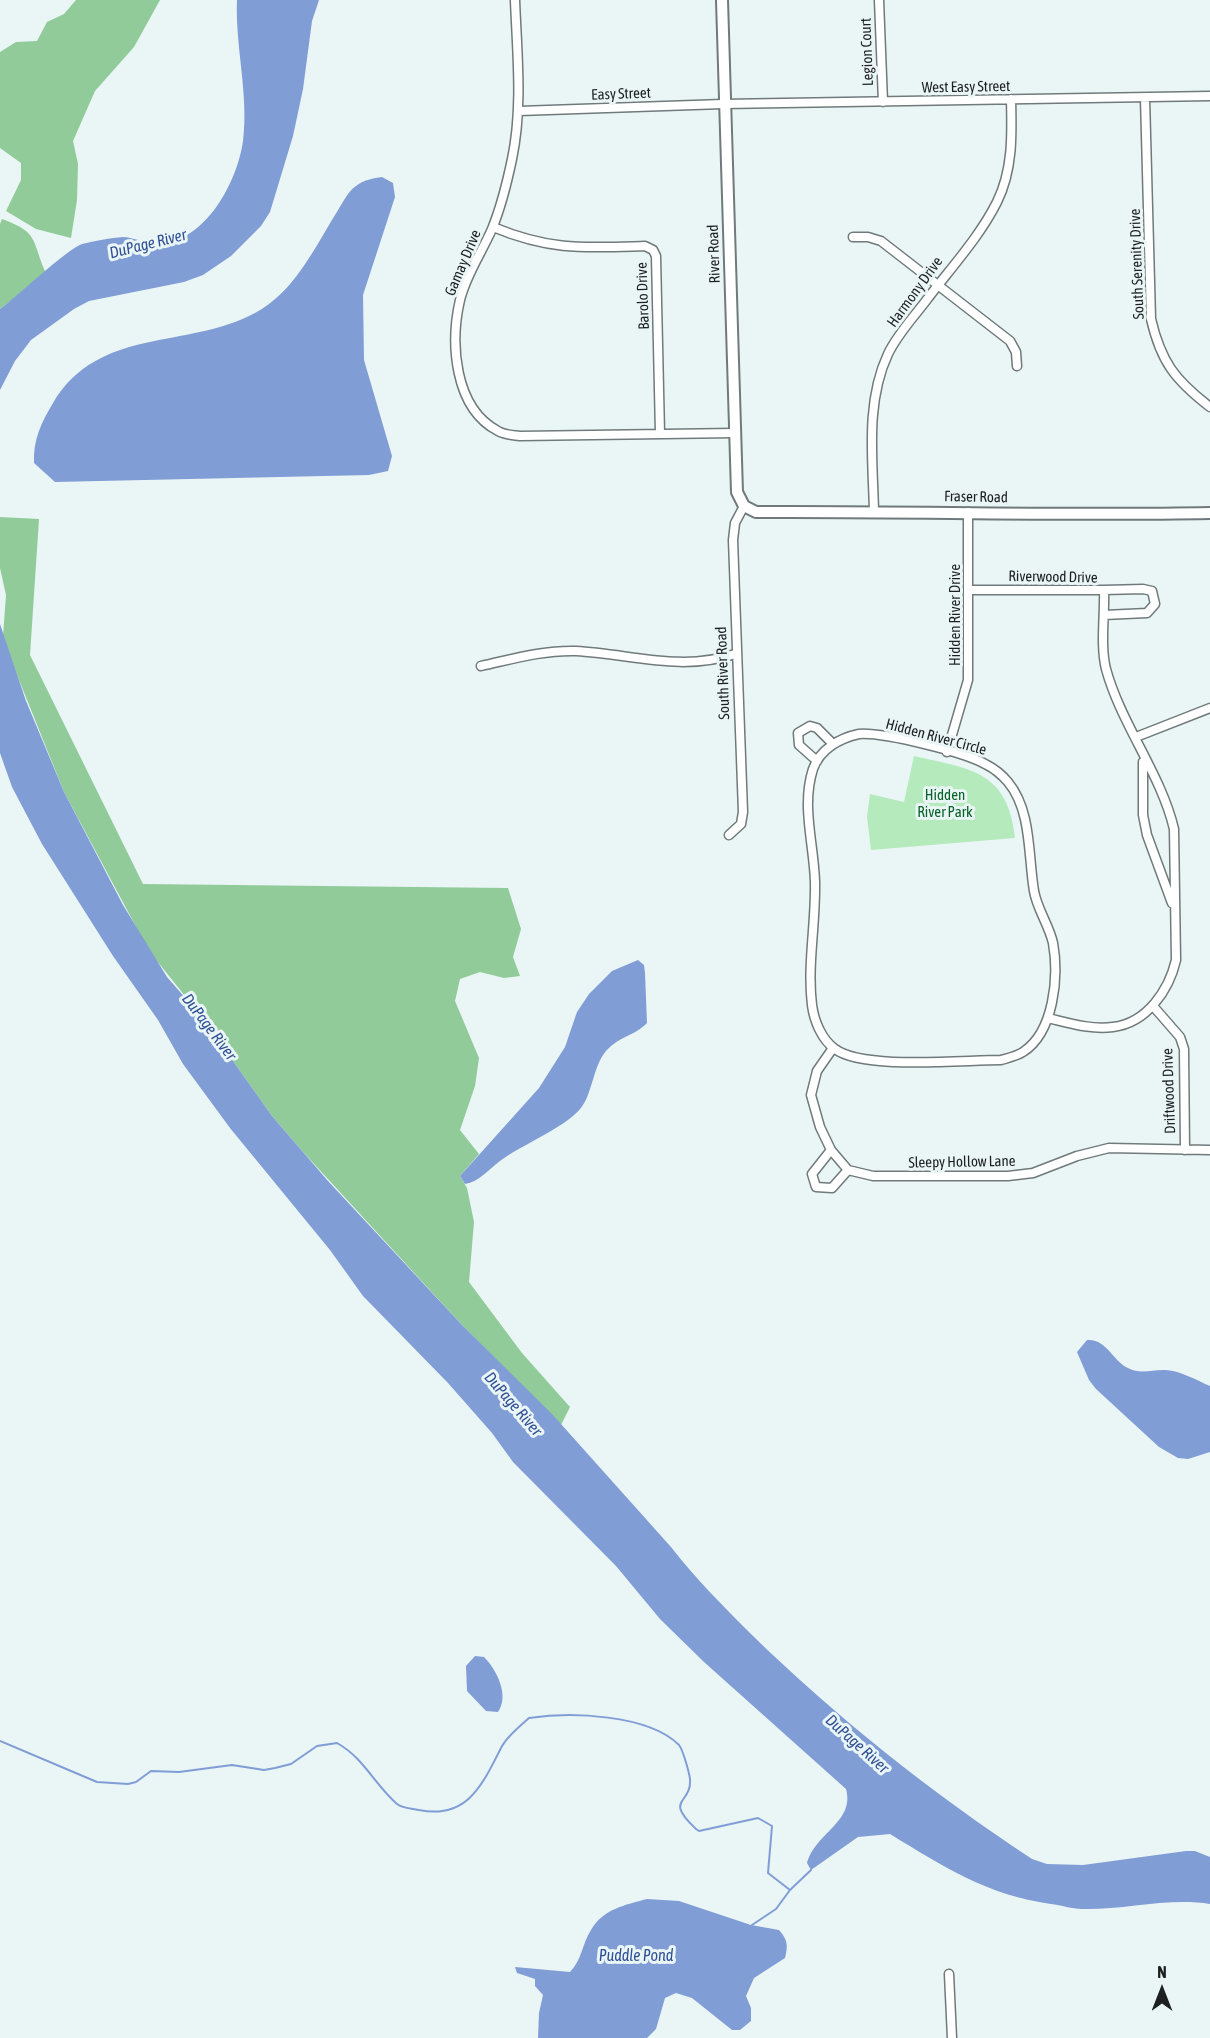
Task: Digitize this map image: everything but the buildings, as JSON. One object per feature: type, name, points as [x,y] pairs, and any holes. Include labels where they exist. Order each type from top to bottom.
[{"type":"street","name":"Gamay Drive","points":[[515,0],[519,111],[512,160],[493,227],[468,280],[456,321],[458,365],[471,407],[484,422],[500,433],[520,436],[735,433]]},
{"type":"street","name":"River Road","points":[[722,0],[723,105],[737,492],[744,506]]},
{"type":"street","name":"Legion Court","points":[[879,0],[883,102]]},
{"type":"street","name":"West Easy Street","points":[[723,105],[1210,96]]},
{"type":"street","name":"South Serenity Drive","points":[[1145,98],[1151,319],[1158,350],[1170,368],[1195,396],[1210,407]]},
{"type":"street","name":"Harmony Drive","points":[[874,512],[873,413],[879,379],[888,354],[997,201],[1007,172],[1012,142],[1011,99]]},
{"type":"street","name":"Easy Street","points":[[519,111],[723,105]]},
{"type":"street","name":"Barolo Drive","points":[[493,227],[522,239],[547,245],[574,248],[645,246],[653,250],[656,256],[660,434]]},
{"type":"street","points":[[853,237],[868,237],[881,241],[938,284],[1010,341],[1016,352],[1017,366]]},
{"type":"street","name":"Fraser Road","points":[[744,506],[756,512],[968,512],[1095,515],[1210,513]]},
{"type":"street","name":"South River Road","points":[[729,835],[741,824],[743,812],[735,654],[733,540],[735,523],[744,506]]},
{"type":"street","name":"Hidden River Drive","points":[[947,752],[968,680],[970,590],[968,512]]},
{"type":"street","points":[[1104,590],[1143,589],[1152,591],[1155,604],[1148,613],[1104,615]]},
{"type":"street","name":"Riverwood Drive","points":[[970,590],[1104,590],[1105,665],[1143,759],[1169,809],[1174,829],[1176,960],[1172,979],[1153,1006],[1138,1018],[1115,1027],[1089,1027],[1048,1018]]},
{"type":"street","points":[[481,666],[536,653],[559,651],[600,653],[661,663],[717,660],[735,654]]},
{"type":"street","points":[[1136,737],[1210,708]]},
{"type":"street","points":[[817,761],[799,745],[798,733],[810,726],[817,728],[833,744],[817,761],[810,783],[808,812],[815,881],[812,1007],[821,1035],[833,1048],[817,1071],[811,1095],[820,1127],[831,1150],[848,1170],[832,1188],[816,1187],[812,1174],[831,1150]]},
{"type":"street","name":"Hidden River Circle","points":[[833,744],[845,738],[871,734],[976,759],[998,772],[1011,787],[1021,804],[1035,895],[1052,941],[1055,960],[1048,1018],[1037,1038],[1022,1053],[1001,1060],[862,1061],[833,1048]]},
{"type":"street","name":"Riverwood Drive","points":[[1143,759],[1143,815],[1147,835],[1174,909]]},
{"type":"street","name":"Driftwood Drive","points":[[1153,1006],[1180,1037],[1184,1049],[1185,1150]]},
{"type":"street","name":"Sleepy Hollow Lane","points":[[848,1170],[873,1176],[1008,1176],[1033,1173],[1077,1155],[1109,1148],[1210,1150]]},
{"type":"street","points":[[949,1974],[952,2038]]},
{"type":"green space","points":[[76,0],[160,0],[134,47],[95,91],[73,141],[78,164],[77,200],[71,238],[36,229],[6,211],[21,180],[21,163],[0,148],[0,52],[16,42],[37,41],[47,22],[64,14]]},
{"type":"green space","points":[[2,219],[29,234],[36,245],[46,273],[0,309],[0,224]]},
{"type":"green space","points":[[0,517],[39,519],[30,655],[143,884],[508,888],[521,929],[513,957],[520,976],[504,978],[480,972],[460,979],[455,1001],[479,1058],[475,1086],[460,1130],[479,1154],[460,1176],[467,1188],[474,1222],[469,1282],[522,1353],[570,1407],[561,1425],[462,1325],[304,1153],[272,1116],[201,1016],[149,951],[64,792],[3,636],[6,595],[0,568]]},
{"type":"green space","name":"Hidden River Park","points":[[914,756],[969,770],[995,786],[1004,799],[1011,816],[1015,838],[871,850],[867,817],[870,794],[904,802]]},
{"type":"water","name":"DuPage River","points":[[237,0],[319,0],[312,21],[303,89],[293,136],[270,212],[261,226],[231,256],[203,275],[184,282],[89,301],[74,309],[31,340],[15,361],[0,390],[0,309],[65,254],[82,244],[123,237],[150,243],[172,241],[188,234],[203,223],[225,193],[240,158],[243,141],[244,106]]},
{"type":"water","points":[[382,177],[393,183],[395,197],[363,295],[364,360],[392,456],[388,471],[369,475],[55,482],[34,463],[36,439],[41,425],[53,403],[72,379],[94,362],[119,350],[228,324],[268,305],[301,270],[350,192],[362,182]]},
{"type":"water","name":"DuPage River","points":[[0,624],[26,701],[64,792],[123,905],[167,977],[201,1016],[272,1116],[328,1181],[462,1325],[552,1414],[709,1592],[784,1665],[851,1725],[958,1808],[1032,1859],[1047,1864],[1083,1865],[1195,1851],[1210,1857],[1210,1904],[1179,1902],[1082,1909],[1028,1900],[986,1887],[967,1878],[890,1834],[858,1837],[811,1870],[807,1863],[812,1852],[845,1810],[846,1789],[704,1662],[660,1619],[616,1566],[513,1462],[492,1433],[448,1383],[363,1296],[330,1250],[230,1128],[183,1064],[158,1020],[113,956],[42,844],[12,787],[0,753]]},
{"type":"water","points":[[638,960],[644,965],[647,1023],[606,1051],[586,1100],[568,1120],[509,1155],[479,1178],[465,1184],[460,1176],[539,1088],[565,1047],[577,1012],[589,994],[612,971]]},
{"type":"water","points":[[1087,1340],[1094,1340],[1104,1346],[1123,1365],[1133,1370],[1172,1371],[1210,1386],[1210,1452],[1188,1459],[1178,1458],[1159,1447],[1089,1380],[1077,1352]]},
{"type":"water","points":[[475,1656],[484,1657],[497,1675],[503,1698],[498,1712],[486,1711],[467,1691],[466,1666]]},
{"type":"water","name":"Puddle Pond","points":[[647,1899],[679,1901],[751,1925],[779,1930],[786,1943],[785,1958],[754,1978],[746,1996],[751,2008],[751,2021],[740,2030],[732,2030],[692,1998],[676,1993],[665,1998],[656,2029],[647,2038],[538,2038],[539,2013],[543,1995],[535,1986],[535,1979],[517,1973],[515,1967],[570,1972],[591,1930],[602,1917],[615,1909]]},
{"type":"waterway","points":[[0,1741],[97,1782],[128,1784],[136,1782],[151,1771],[179,1772],[232,1765],[264,1770],[275,1768],[291,1764],[317,1746],[337,1743],[355,1756],[397,1804],[402,1807],[436,1812],[462,1804],[472,1796],[506,1740],[529,1718],[565,1715],[629,1721],[665,1735],[679,1745],[690,1779],[687,1793],[681,1802],[681,1812],[696,1829],[699,1831],[758,1818],[772,1826],[768,1873],[790,1890]]},
{"type":"waterway","points":[[752,1925],[776,1909],[790,1890],[811,1870]]}]
